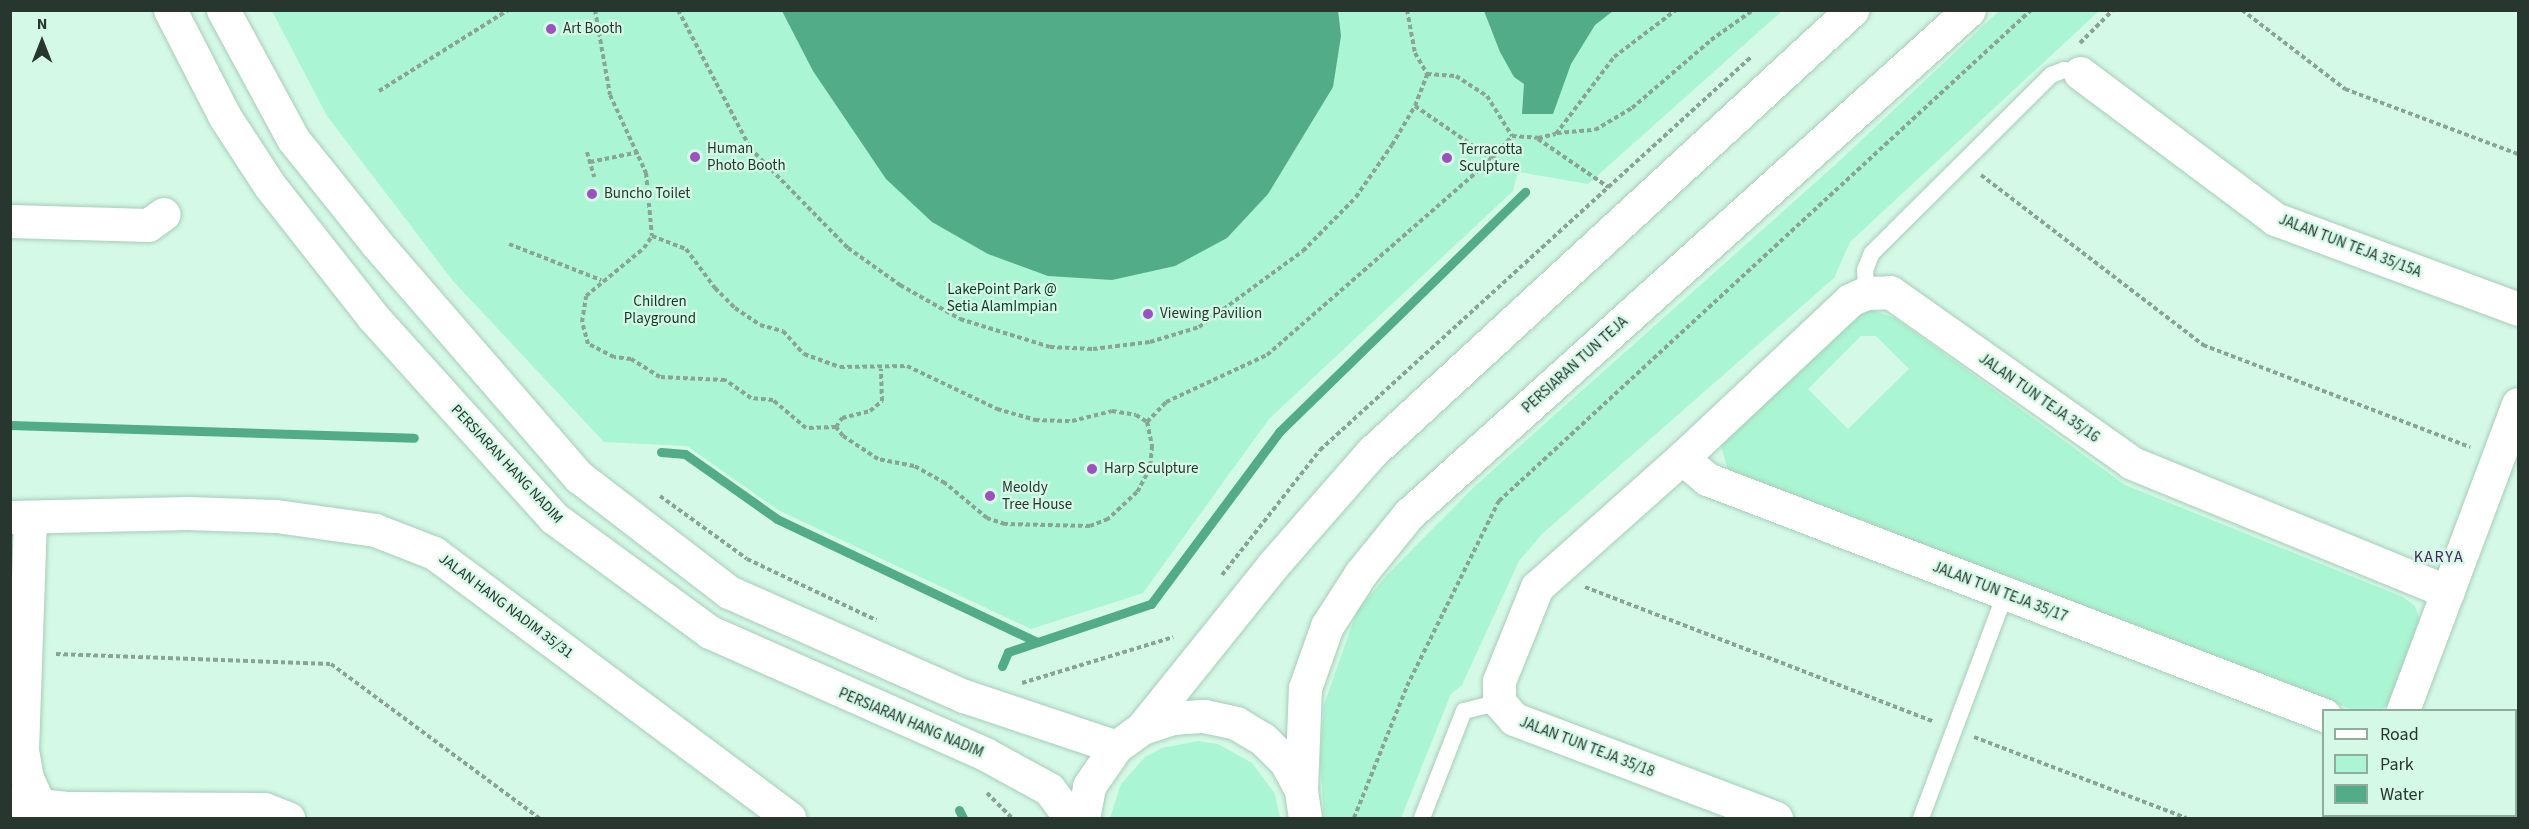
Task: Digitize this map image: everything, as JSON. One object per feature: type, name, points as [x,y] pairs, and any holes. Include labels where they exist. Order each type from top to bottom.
[{"type":"street","name":"PERSIARAN HANG NADIM","points":[[170,10],[225,117],[270,186],[373,317],[554,518],[710,632],[985,754],[1049,789],[1071,819]]},
{"type":"street","points":[[223,10],[293,139],[377,244],[579,477],[729,592],[964,696],[1129,737],[1172,718],[1204,716],[1236,723],[1263,739],[1286,762],[1303,804]]},
{"type":"street","points":[[1083,819],[1089,786],[1273,565],[1372,452],[1852,10]]},
{"type":"street","name":"PERSIARAN TUN TEJA","points":[[1303,804],[1305,688],[1327,626],[1361,573],[1409,514],[1969,10]]},
{"type":"street","name":"JALAN TUN TEJA 35/15A","points":[[2080,73],[2275,219],[2518,309]]},
{"type":"street","points":[[10,221],[148,225],[164,214]]},
{"type":"street","name":"JALAN TUN TEJA 35/16","points":[[1866,293],[1890,292],[2132,463],[2448,592]]},
{"type":"street","points":[[1499,702],[1499,681],[1537,587],[1682,458],[1850,300],[1866,293]]},
{"type":"street","points":[[2404,709],[2518,405]]},
{"type":"street","name":"JALAN TUN TEJA 35/17","points":[[1682,458],[1707,479],[2322,714]]},
{"type":"street","name":"JALAN HANG NADIM 35/31","points":[[20,518],[188,513],[276,516],[375,530],[434,553],[789,819]]},
{"type":"street","points":[[20,518],[22,750],[31,809],[264,809],[288,819]]},
{"type":"street","name":"JALAN TUN TEJA 35/18","points":[[1499,702],[1514,719],[1776,819]]},
{"type":"lane","points":[[1866,293],[1865,270],[1872,253],[2051,75],[2064,70],[2080,73]]},
{"type":"lane","points":[[1921,819],[2005,594]]},
{"type":"lane","points":[[1422,819],[1464,711],[1499,702]]},
{"type":"path","points":[[379,91],[508,10]]},
{"type":"path","points":[[595,10],[610,95],[639,152],[646,173],[652,236],[644,248],[601,280],[586,296],[582,322],[588,344],[614,357],[645,366],[660,377],[725,380],[751,398],[773,400],[806,428],[836,427]]},
{"type":"path","points":[[678,10],[713,84],[750,148],[848,248],[900,285],[960,319],[1050,347],[1093,349],[1150,342],[1199,327],[1304,251],[1356,197],[1415,106],[1427,74]]},
{"type":"path","points":[[1407,10],[1415,53],[1427,74]]},
{"type":"path","points":[[1556,134],[1614,57],[1676,10]]},
{"type":"path","points":[[1512,136],[1538,138],[1595,130],[1632,108],[1711,40],[1753,10]]},
{"type":"path","points":[[1354,819],[1407,686],[1499,501],[2031,10]]},
{"type":"path","points":[[2080,73],[2075,58],[2079,44],[2113,10]]},
{"type":"path","points":[[2242,10],[2345,89],[2518,154]]},
{"type":"path","points":[[1216,582],[1320,450],[1758,51]]},
{"type":"path","points":[[1427,74],[1456,75],[1487,96],[1512,136]]},
{"type":"path","points":[[1415,106],[1492,159]]},
{"type":"path","points":[[1147,422],[1166,402],[1267,355],[1492,159],[1512,136]]},
{"type":"path","points":[[1538,138],[1608,187]]},
{"type":"path","points":[[587,152],[594,177]]},
{"type":"path","points":[[590,162],[639,152]]},
{"type":"path","points":[[1964,162],[2204,345],[2499,458]]},
{"type":"path","points":[[652,236],[686,249],[715,288],[735,308],[760,325],[783,331],[804,354],[840,367],[881,369],[907,366],[997,409],[1035,420],[1072,421],[1112,411],[1136,415],[1147,422],[1152,446],[1150,468],[1137,492],[1108,519],[1090,526],[1005,524],[987,518],[945,483],[914,466],[878,459],[843,436],[836,427]]},
{"type":"path","points":[[509,244],[601,280]]},
{"type":"path","points":[[836,427],[842,418],[854,412],[870,411],[882,401],[881,369]]},
{"type":"path","points":[[652,491],[747,559],[886,625]]},
{"type":"path","points":[[1552,574],[2186,819]]},
{"type":"path","points":[[1014,685],[1172,638],[1179,629]]},
{"type":"path","points":[[43,654],[331,664],[539,819]]},
{"type":"green space","name":"LakePoint Park @ Setia AlamImpian","points":[[272,11],[1782,11],[1588,184],[1518,172],[1513,191],[1269,419],[1143,593],[1031,629],[778,510],[687,446],[604,442],[453,281],[327,116]]},
{"type":"green space","points":[[1999,11],[2099,11],[1850,242],[1834,278],[1542,534],[1519,561],[1462,685],[1451,694],[1401,818],[1324,818],[1320,760],[1324,705],[1357,611],[1387,575],[1475,486],[1835,165]]},
{"type":"green space","points":[[1872,310],[1895,318],[2125,485],[2403,597],[2415,606],[2421,624],[2393,700],[2382,709],[2350,709],[1739,479],[1727,467],[1720,443],[1855,316]],"holes":[[[1861,336],[1876,336],[1909,369],[1848,429],[1808,389]]]},
{"type":"green space","points":[[1198,741],[1218,744],[1252,763],[1275,794],[1280,818],[1110,818],[1121,784],[1145,757],[1162,748]]},
{"type":"water","points":[[1338,10],[1341,36],[1333,87],[1268,194],[1227,238],[1175,266],[1112,280],[1048,276],[988,254],[932,222],[886,179],[813,71],[782,11]]},
{"type":"water","points":[[1484,11],[1613,11],[1595,25],[1571,64],[1553,114],[1522,114],[1524,84],[1514,77],[1500,52]]},
{"type":"waterway","points":[[1002,666],[1008,652],[1151,604],[1279,432],[1525,192]]},
{"type":"waterway","points":[[10,425],[414,438]]},
{"type":"waterway","points":[[661,452],[685,454],[777,519],[1037,642]]},
{"type":"waterway","points":[[959,810],[963,818]]},
{"type":"place","name":"Art Booth","points":[[551,29]]},
{"type":"place","name":"Human Photo Booth","points":[[695,157]]},
{"type":"place","name":"Terracotta Sculpture","points":[[1447,158]]},
{"type":"place","name":"Buncho Toilet","points":[[592,194]]},
{"type":"place","name":"Viewing Pavilion","points":[[1148,314]]},
{"type":"place","name":"Harp Sculpture","points":[[1092,469]]},
{"type":"place","name":"Meoldy Tree House","points":[[990,496]]},
{"type":"district","name":"KARYA","points":[[2439,557]]},
{"type":"park label","name":"Children Playground","points":[[660,310]]}]
